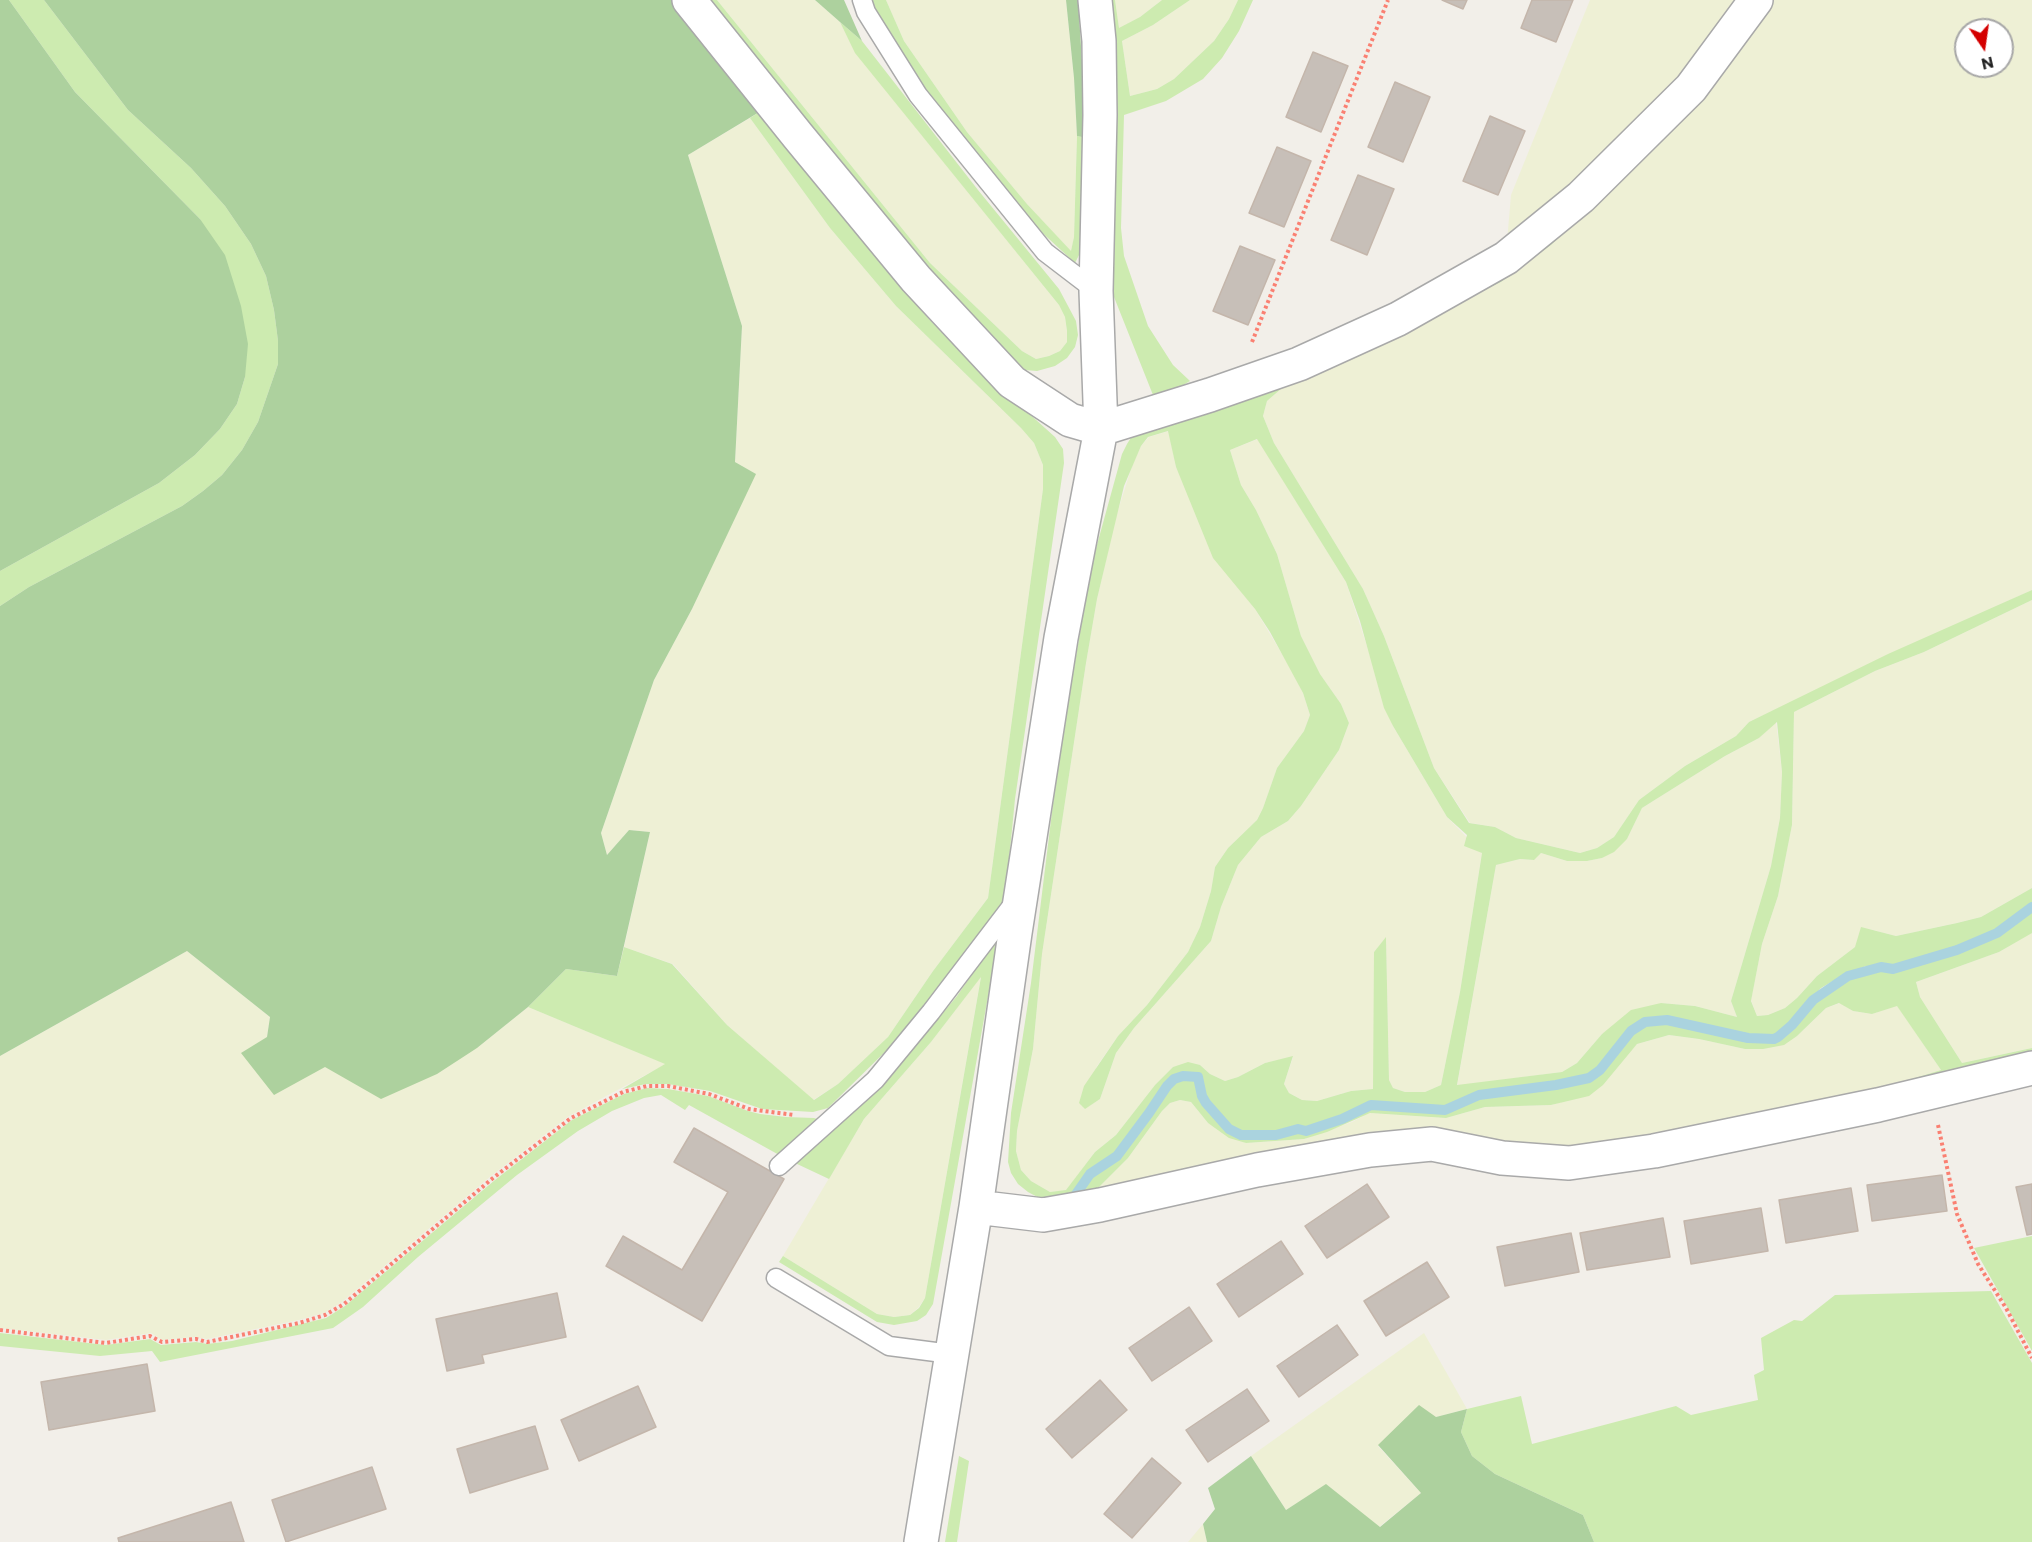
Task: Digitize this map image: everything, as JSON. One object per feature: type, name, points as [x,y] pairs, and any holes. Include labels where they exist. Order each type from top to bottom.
[{"type":"street","points":[[690,0],[916,279],[1012,382],[1070,420],[1101,429],[1299,364],[1398,319],[1506,258],[1581,197],[1691,88],[1756,0]]},
{"type":"street","points":[[921,1542],[976,1207],[1061,638],[1101,429],[1096,291],[1100,115],[1099,41],[1095,0]]},
{"type":"street","points":[[976,1207],[1043,1215],[1100,1205],[1268,1168],[1370,1150],[1432,1144],[1502,1158],[1569,1163],[1654,1151],[1878,1105],[2032,1068]]},
{"type":"lane","points":[[861,0],[866,12],[918,95],[1045,252],[1096,291]]},
{"type":"lane","points":[[779,1166],[875,1080],[1021,895]]},
{"type":"lane","points":[[776,1278],[889,1346],[951,1354]]},
{"type":"path","points":[[1234,387],[1388,0]]},
{"type":"path","points":[[0,1330],[106,1342],[150,1336],[162,1342],[196,1339],[207,1341],[254,1333],[325,1315],[344,1304],[493,1178],[571,1118],[623,1092],[647,1086],[668,1086],[709,1094],[761,1111],[786,1115],[840,1112]]},
{"type":"path","points":[[1931,1092],[1957,1214],[1978,1264],[2006,1308],[2032,1358]]},
{"type":"green space","points":[[0,0],[9,0],[75,92],[200,219],[225,255],[241,306],[248,344],[245,377],[237,404],[220,429],[195,455],[159,483],[0,571]]},
{"type":"green space","points":[[9,0],[44,0],[128,110],[191,168],[225,206],[251,244],[266,276],[274,310],[278,364],[258,422],[242,450],[222,475],[182,506],[29,587],[0,606],[0,571],[159,483],[195,455],[220,429],[237,404],[245,377],[200,219],[75,92]]},
{"type":"green space","points":[[44,0],[675,0],[761,111],[688,155],[742,326],[735,462],[756,474],[692,609],[654,680],[601,833],[607,855],[629,830],[650,832],[617,976],[566,969],[528,1007],[477,1048],[437,1074],[381,1099],[325,1067],[274,1095],[241,1053],[267,1037],[270,1017],[187,951],[0,1056],[0,606],[29,587],[182,506],[222,475],[242,450],[258,422],[278,364],[274,310],[266,276],[251,244],[225,206],[191,168],[128,110]]},
{"type":"green space","points":[[700,0],[717,0],[930,263],[1022,351],[1036,359],[1060,351],[1067,342],[1067,331],[1065,317],[1059,305],[855,53],[840,22],[862,41],[978,190],[1059,289],[1076,321],[1078,335],[1075,347],[1067,358],[1055,366],[1037,371],[1025,370],[1010,358],[924,270]]},
{"type":"green space","points":[[717,0],[815,0],[840,22],[856,53],[1059,305],[1065,317],[1067,331],[1067,342],[1060,351],[1036,359],[1022,351],[930,263]]},
{"type":"green space","points":[[815,0],[844,0],[862,41],[840,22]]},
{"type":"green space","points":[[871,0],[886,0],[904,41],[967,132],[1027,204],[1071,251],[1074,237],[1077,136],[1087,138],[1080,253],[1075,263],[1036,227],[974,154],[900,56]]},
{"type":"green space","points":[[886,0],[1066,0],[1077,136],[1074,237],[1071,252],[1027,204],[967,132],[904,41]]},
{"type":"green space","points":[[1066,0],[1078,0],[1087,138],[1077,136]]},
{"type":"green space","points":[[1104,0],[1115,0],[1119,28],[1140,17],[1162,0],[1190,0],[1153,25],[1122,41],[1130,96],[1157,89],[1174,79],[1214,41],[1229,19],[1238,0],[1253,0],[1239,31],[1222,58],[1203,79],[1166,101],[1124,115],[1121,228],[1124,256],[1148,326],[1173,365],[1190,381],[1175,390],[1153,395],[1114,297],[1110,275]]},
{"type":"green space","points":[[1115,0],[1162,0],[1119,29]]},
{"type":"green space","points":[[1190,0],[1238,0],[1229,19],[1214,41],[1174,79],[1157,89],[1130,96],[1122,41],[1153,25]]},
{"type":"green space","points":[[1590,0],[1745,0],[1690,75],[1507,242],[1511,195]]},
{"type":"green space","points":[[1768,0],[2032,0],[2032,590],[1749,722],[1736,736],[1685,766],[1639,800],[1614,837],[1597,848],[1580,853],[1516,838],[1495,827],[1470,823],[1434,768],[1384,636],[1363,589],[1274,443],[1263,416],[1267,401],[1282,388],[1501,282],[1551,245]]},
{"type":"green space","points":[[761,111],[826,197],[928,318],[989,382],[1055,437],[1063,449],[1064,463],[1015,799],[1005,901],[891,1046],[828,1108],[813,1112],[762,1109],[710,1091],[668,1084],[646,1084],[622,1089],[665,1064],[528,1007],[566,969],[617,976],[624,947],[672,964],[727,1025],[814,1100],[838,1084],[888,1037],[933,971],[988,898],[1043,489],[1043,465],[1034,443],[1021,428],[896,306],[830,228],[750,118]]},
{"type":"green space","points":[[750,118],[830,228],[896,306],[1021,428],[1034,443],[1043,465],[1043,489],[988,898],[933,971],[888,1037],[838,1084],[813,1100],[727,1025],[673,964],[624,947],[650,832],[629,830],[607,855],[601,833],[654,680],[692,609],[755,474],[735,462],[742,326],[688,155]]},
{"type":"green space","points":[[1634,162],[1551,245],[1501,282],[1282,388],[1267,401],[1263,416],[1274,443],[1363,589],[1384,636],[1434,768],[1469,823],[1495,827],[1516,838],[1580,853],[1597,848],[1614,837],[1639,800],[1685,766],[1736,736],[1749,722],[1888,654],[2032,590],[2032,600],[1924,652],[1875,671],[1794,712],[1792,825],[1778,896],[1762,944],[1751,1001],[1757,1016],[1768,1015],[1785,1008],[1817,976],[1855,947],[1861,927],[1896,936],[1957,923],[1981,917],[2032,888],[2032,903],[1996,931],[1956,948],[1893,966],[1866,966],[1847,973],[1821,988],[1777,1035],[1764,1037],[1749,1035],[1667,1018],[1644,1020],[1629,1029],[1598,1068],[1588,1076],[1556,1083],[1478,1093],[1444,1107],[1371,1102],[1341,1116],[1305,1128],[1289,1128],[1275,1132],[1242,1132],[1230,1127],[1208,1102],[1199,1074],[1182,1073],[1173,1076],[1115,1154],[1088,1172],[1072,1195],[1043,1200],[1028,1192],[1018,1184],[1011,1173],[1008,1162],[1011,1113],[1031,983],[1059,755],[1092,563],[1122,454],[1137,428],[1300,369]],"holes":[[[1168,431],[1176,467],[1213,558],[1255,609],[1270,632],[1303,693],[1310,715],[1304,731],[1277,768],[1257,820],[1228,848],[1215,867],[1211,891],[1200,927],[1188,952],[1147,1005],[1118,1036],[1084,1086],[1079,1103],[1085,1109],[1100,1099],[1116,1053],[1134,1028],[1211,941],[1221,907],[1238,865],[1261,837],[1288,821],[1301,806],[1339,750],[1349,723],[1341,704],[1320,674],[1301,636],[1277,554],[1241,485],[1230,450],[1257,439],[1346,582],[1360,621],[1384,708],[1393,726],[1447,817],[1467,835],[1464,846],[1482,853],[1460,992],[1441,1085],[1425,1092],[1405,1092],[1393,1088],[1389,1080],[1386,937],[1374,952],[1373,1089],[1351,1091],[1317,1101],[1302,1100],[1289,1093],[1284,1084],[1293,1056],[1265,1063],[1225,1081],[1210,1074],[1200,1065],[1188,1062],[1173,1067],[1155,1085],[1116,1135],[1095,1152],[1066,1190],[1050,1192],[1031,1181],[1021,1170],[1016,1151],[1017,1131],[1033,1049],[1042,954],[1086,663],[1097,599],[1124,486],[1141,446],[1148,437]],[[1777,722],[1782,772],[1780,818],[1771,866],[1731,1001],[1737,1017],[1695,1006],[1661,1003],[1631,1010],[1602,1034],[1577,1063],[1562,1072],[1457,1085],[1496,865],[1520,859],[1534,860],[1541,853],[1567,861],[1587,861],[1602,858],[1614,852],[1627,839],[1642,808],[1725,756],[1759,738]]]},
{"type":"green space","points":[[1169,431],[1176,467],[1238,587],[1255,609],[1294,674],[1310,715],[1304,731],[1277,768],[1257,820],[1228,848],[1215,867],[1211,891],[1200,927],[1188,952],[1147,1005],[1118,1036],[1097,1066],[1084,1109],[1100,1099],[1116,1053],[1134,1028],[1211,941],[1221,907],[1238,865],[1261,837],[1288,821],[1301,806],[1339,750],[1349,723],[1341,704],[1320,674],[1301,636],[1277,554],[1241,485],[1230,450],[1258,439],[1346,582],[1393,726],[1447,817],[1482,853],[1460,992],[1441,1085],[1425,1092],[1405,1092],[1393,1088],[1389,1080],[1386,938],[1374,952],[1374,1089],[1351,1091],[1317,1101],[1302,1100],[1289,1093],[1284,1084],[1293,1057],[1265,1063],[1225,1081],[1210,1074],[1200,1065],[1173,1067],[1155,1085],[1116,1135],[1095,1152],[1066,1191],[1050,1192],[1031,1181],[1021,1170],[1016,1151],[1017,1131],[1033,1049],[1042,954],[1086,663],[1097,599],[1115,520],[1133,463],[1141,446],[1149,437]]},
{"type":"green space","points":[[2032,600],[2032,888],[1981,917],[1896,936],[1869,929],[1855,947],[1817,976],[1785,1008],[1768,1015],[1757,1016],[1751,1000],[1762,944],[1778,896],[1792,825],[1794,712],[1875,671],[1924,652]]},
{"type":"green space","points":[[1776,721],[1782,772],[1780,818],[1771,866],[1731,1001],[1737,1017],[1695,1006],[1661,1003],[1602,1034],[1577,1063],[1562,1072],[1457,1086],[1496,865],[1520,859],[1533,860],[1541,853],[1567,861],[1602,858],[1627,839],[1642,808],[1725,756],[1759,738]]},
{"type":"green space","points":[[2032,910],[2032,933],[1999,952],[1916,982],[1920,997],[1962,1063],[2032,1048],[2032,1060],[1876,1090],[1941,1070],[1897,1006],[1872,1014],[1853,1011],[1839,1003],[1826,1008],[1797,1036],[1784,1045],[1763,1049],[1745,1049],[1669,1035],[1637,1044],[1603,1085],[1589,1096],[1551,1105],[1485,1107],[1446,1118],[1370,1113],[1327,1132],[1304,1139],[1246,1143],[1229,1138],[1208,1123],[1191,1102],[1180,1100],[1170,1103],[1162,1111],[1128,1158],[1088,1198],[1076,1198],[1092,1176],[1119,1157],[1152,1115],[1168,1088],[1183,1078],[1195,1079],[1204,1105],[1227,1131],[1241,1137],[1259,1138],[1290,1133],[1306,1134],[1344,1121],[1372,1108],[1445,1113],[1480,1098],[1557,1088],[1590,1081],[1602,1072],[1632,1033],[1645,1025],[1666,1024],[1748,1041],[1779,1040],[1815,1002],[1849,978],[1881,970],[1893,972],[1958,953],[1998,936]]},
{"type":"green space","points":[[2032,932],[2032,1048],[1962,1063],[1920,997],[1916,982],[1999,952]]},
{"type":"green space","points":[[999,935],[933,1304],[926,1315],[917,1321],[894,1325],[877,1322],[779,1262],[783,1256],[877,1314],[894,1317],[910,1315],[919,1308],[925,1298],[981,977],[931,1042],[864,1119],[829,1179],[795,1163],[882,1086],[957,996]]},
{"type":"green space","points":[[187,951],[270,1017],[267,1037],[325,1067],[477,1048],[528,1007],[666,1064],[569,1116],[491,1176],[342,1302],[324,1313],[207,1339],[196,1337],[162,1340],[151,1333],[106,1340],[0,1328],[0,1056]]},
{"type":"green space","points":[[981,976],[925,1298],[910,1315],[894,1317],[877,1314],[783,1256],[864,1119],[931,1042]]},
{"type":"green space","points":[[1840,1003],[1853,1011],[1872,1014],[1897,1005],[1941,1070],[1877,1090],[1573,1153],[1442,1134],[1088,1198],[1128,1158],[1162,1111],[1170,1103],[1180,1100],[1191,1102],[1208,1123],[1246,1143],[1304,1139],[1352,1122],[1369,1113],[1446,1118],[1485,1107],[1551,1105],[1568,1100],[1624,1057],[1637,1044],[1669,1035],[1745,1049],[1797,1036],[1826,1008]]},
{"type":"green space","points":[[647,1088],[708,1096],[760,1114],[820,1120],[781,1156],[689,1105],[685,1110],[661,1095],[644,1098],[612,1111],[578,1131],[517,1175],[418,1257],[363,1307],[333,1328],[160,1362],[152,1351],[100,1356],[0,1346],[0,1333],[106,1345],[150,1339],[161,1345],[196,1342],[207,1344],[232,1341],[326,1318],[345,1306],[495,1180],[572,1120],[624,1094]]},
{"type":"green space","points":[[2032,1236],[2032,1351],[1974,1248]]},
{"type":"green space","points":[[1991,1291],[2032,1363],[2032,1542],[1594,1542],[1583,1515],[1495,1474],[1472,1456],[1461,1432],[1467,1409],[1521,1396],[1532,1444],[1676,1406],[1691,1415],[1758,1400],[1754,1375],[1764,1370],[1761,1338],[1794,1320],[1802,1321],[1835,1295]]},
{"type":"green space","points":[[1424,1333],[1467,1409],[1436,1417],[1378,1446],[1421,1493],[1379,1527],[1326,1485],[1286,1510],[1251,1456]]},
{"type":"green space","points":[[1419,1405],[1436,1417],[1467,1409],[1461,1432],[1472,1456],[1495,1474],[1583,1515],[1594,1542],[1207,1542],[1203,1524],[1215,1509],[1208,1488],[1251,1456],[1286,1510],[1326,1484],[1380,1527],[1421,1493],[1378,1445]]},
{"type":"green space","points":[[959,1456],[969,1461],[957,1542],[945,1542]]},
{"type":"green space","points":[[1203,1524],[1207,1542],[1188,1542]]},
{"type":"building","points":[[1442,0],[1467,0],[1463,9]]},
{"type":"building","points":[[1532,0],[1573,0],[1556,42],[1521,28]]},
{"type":"building","points":[[1313,52],[1348,66],[1321,132],[1286,117]]},
{"type":"building","points":[[1395,82],[1430,97],[1403,162],[1368,147]]},
{"type":"building","points":[[1490,116],[1525,131],[1498,195],[1463,181]]},
{"type":"building","points":[[1277,147],[1311,161],[1284,227],[1249,213]]},
{"type":"building","points":[[1358,175],[1394,189],[1367,255],[1331,240]]},
{"type":"building","points":[[1240,246],[1275,260],[1248,325],[1213,311]]},
{"type":"building","points":[[694,1128],[784,1179],[702,1321],[606,1266],[623,1236],[682,1270],[728,1192],[674,1162]]},
{"type":"building","points":[[1942,1175],[1947,1211],[1872,1221],[1867,1185]]},
{"type":"building","points":[[1367,1184],[1389,1217],[1327,1258],[1305,1226]]},
{"type":"building","points":[[2032,1184],[2032,1234],[2027,1235],[2016,1187]]},
{"type":"building","points":[[1851,1188],[1858,1231],[1786,1243],[1779,1200]]},
{"type":"building","points":[[1761,1208],[1768,1251],[1691,1264],[1684,1221]]},
{"type":"building","points":[[1663,1218],[1670,1257],[1587,1270],[1580,1233]]},
{"type":"building","points":[[1571,1233],[1579,1272],[1505,1286],[1497,1247]]},
{"type":"building","points":[[1281,1241],[1303,1274],[1239,1317],[1217,1284]]},
{"type":"building","points":[[1427,1262],[1449,1297],[1386,1336],[1364,1301]]},
{"type":"building","points":[[557,1293],[566,1337],[482,1355],[484,1363],[447,1371],[436,1319]]},
{"type":"building","points":[[1189,1307],[1212,1341],[1152,1381],[1129,1348]]},
{"type":"building","points":[[1337,1325],[1358,1355],[1299,1397],[1277,1366]]},
{"type":"building","points":[[147,1364],[155,1411],[49,1430],[41,1382]]},
{"type":"building","points":[[1100,1380],[1127,1410],[1072,1458],[1046,1429]]},
{"type":"building","points":[[638,1386],[656,1427],[579,1461],[561,1420]]},
{"type":"building","points":[[1247,1389],[1269,1421],[1208,1462],[1186,1430]]},
{"type":"building","points":[[535,1426],[548,1469],[470,1493],[457,1449]]},
{"type":"building","points":[[1152,1458],[1181,1483],[1132,1538],[1104,1514]]},
{"type":"building","points":[[372,1467],[386,1509],[286,1542],[272,1500]]},
{"type":"building","points":[[231,1502],[244,1542],[119,1542],[118,1538]]},
{"type":"waterway","points":[[1074,1197],[1090,1174],[1117,1156],[1167,1086],[1174,1079],[1183,1076],[1198,1077],[1206,1103],[1229,1129],[1241,1135],[1276,1135],[1298,1129],[1306,1131],[1342,1119],[1371,1105],[1445,1110],[1479,1095],[1556,1085],[1589,1078],[1600,1070],[1631,1031],[1645,1022],[1667,1020],[1748,1038],[1774,1039],[1792,1025],[1813,1000],[1848,976],[1881,967],[1893,969],[1957,950],[1997,933],[2032,907]]}]
